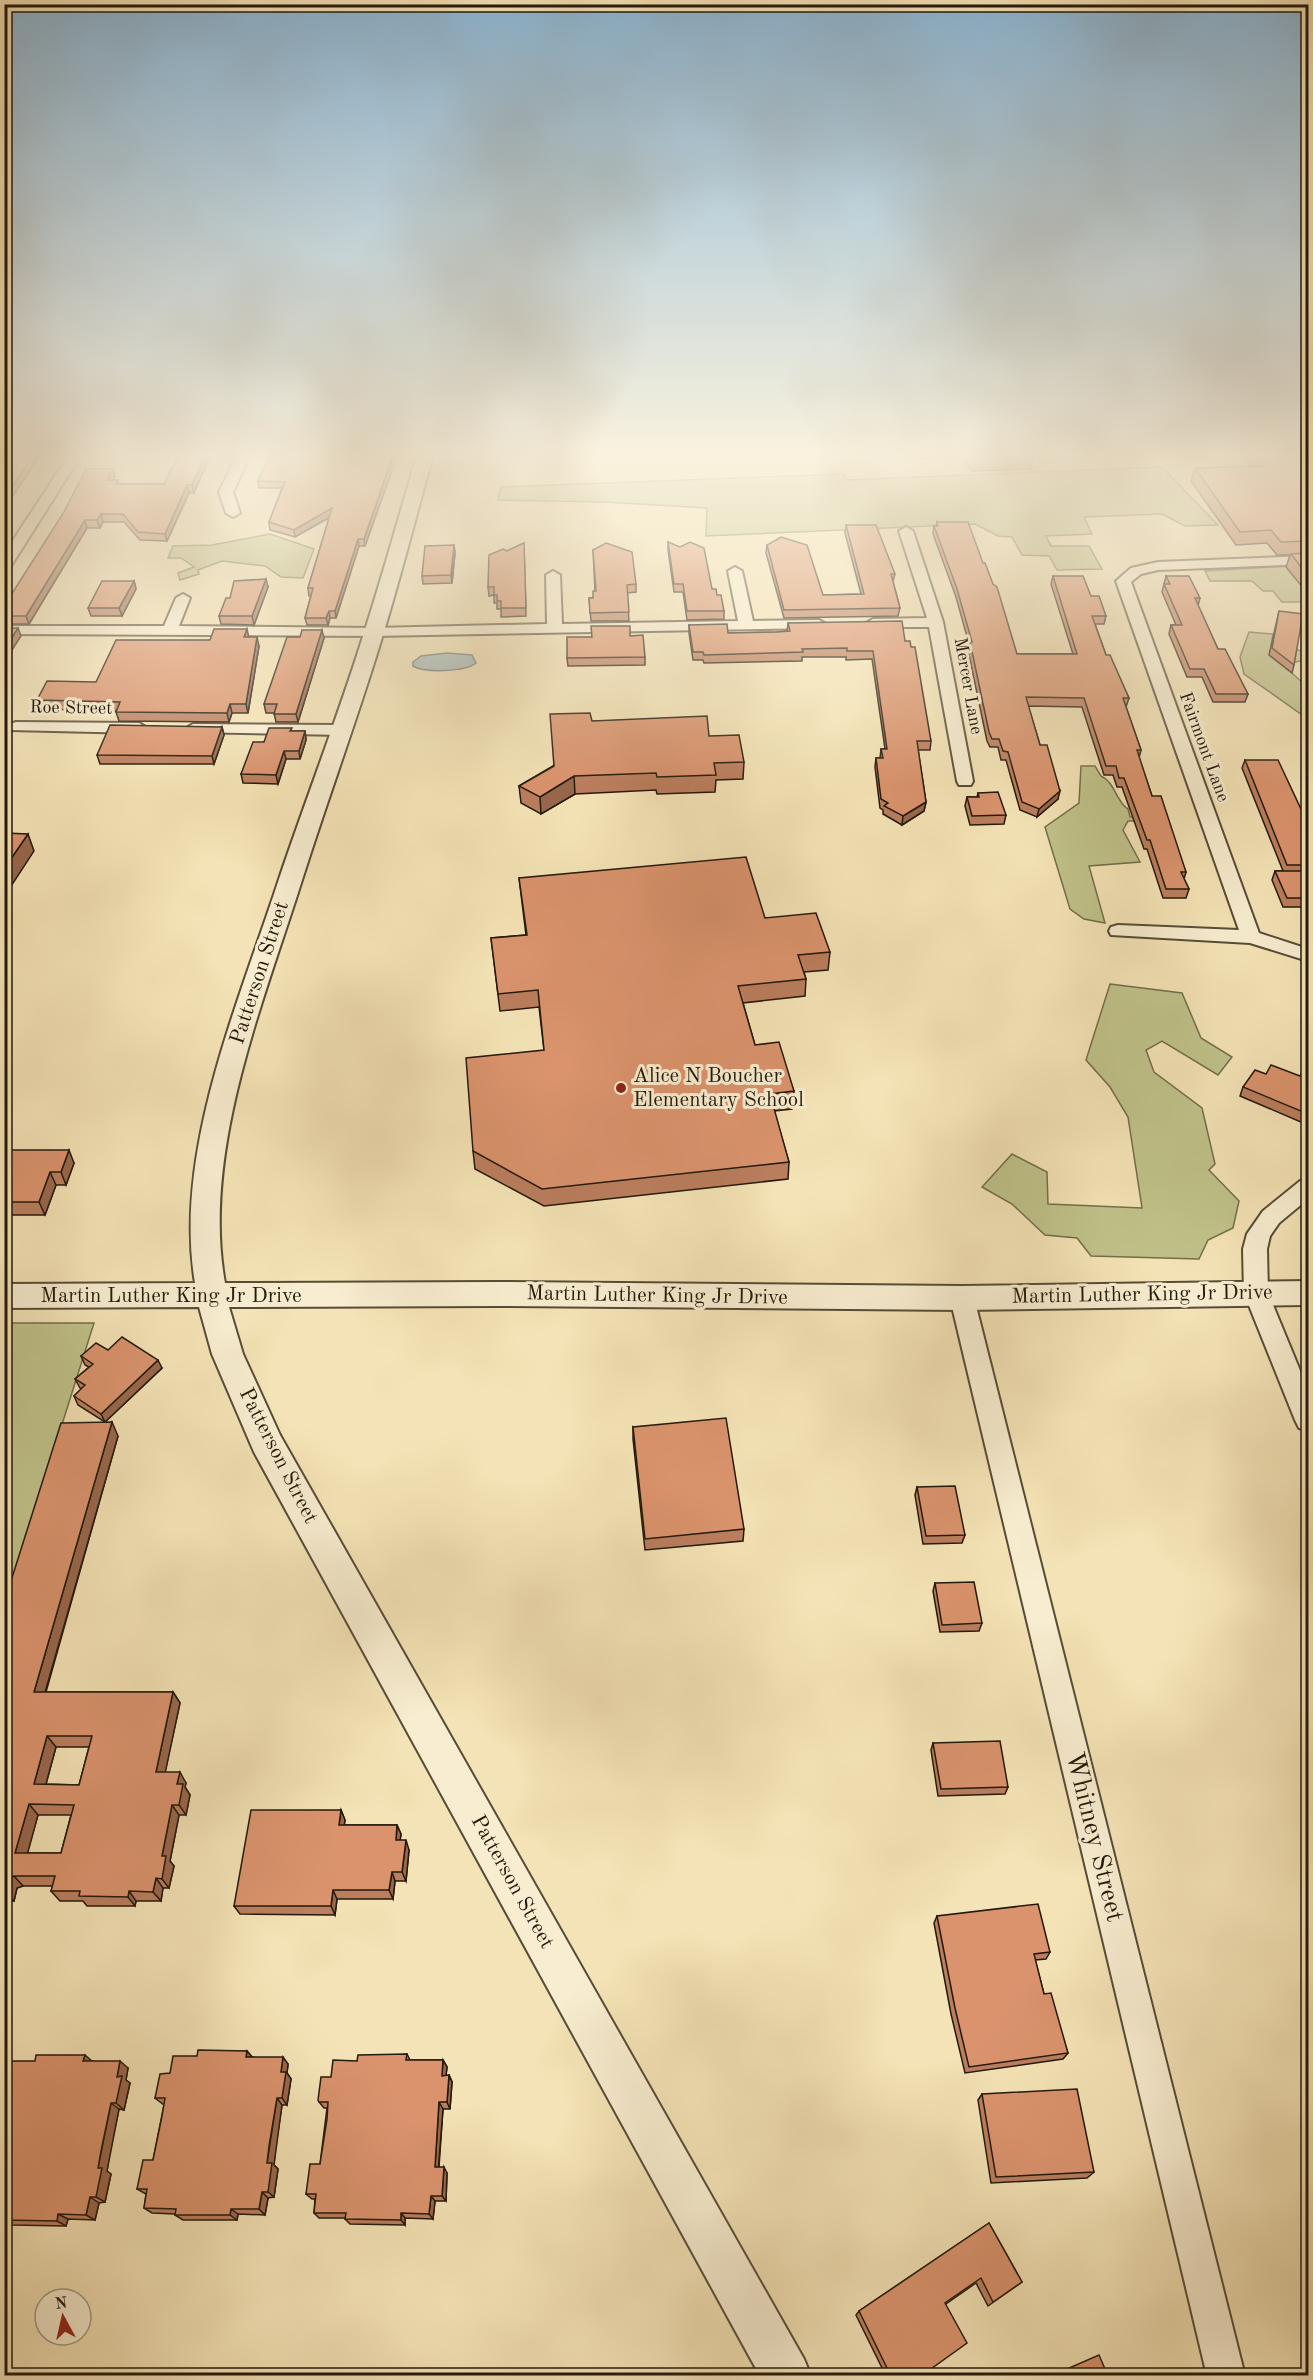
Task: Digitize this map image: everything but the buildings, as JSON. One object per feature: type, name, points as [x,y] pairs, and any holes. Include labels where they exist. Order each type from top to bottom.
[{"type":"street","name":"Patterson Street","points":[[394,563],[374,632],[308,826],[225,1087],[215,1130],[208,1191],[207,1253],[212,1295],[223,1341],[266,1442],[787,2376]]},
{"type":"street","name":"Mercer Lane","points":[[917,563],[936,622],[965,781]]},
{"type":"street","name":"Fairmont Lane","points":[[1231,563],[1158,566],[1130,573],[1124,578],[1123,585],[1251,937]]},
{"type":"street","points":[[735,571],[746,625]]},
{"type":"street","points":[[553,575],[555,628]]},
{"type":"street","points":[[169,632],[183,598]]},
{"type":"street","points":[[853,623],[936,622]]},
{"type":"street","points":[[4,630],[374,632],[829,624]]},
{"type":"street","name":"Roe Street","points":[[16,727],[156,728]]},
{"type":"street","points":[[179,728],[342,730]]},
{"type":"street","points":[[1118,931],[1251,937],[1308,955]]},
{"type":"street","points":[[1308,1187],[1282,1207],[1259,1234],[1255,1249],[1256,1293],[1308,1420]]},
{"type":"street","name":"Martin Luther King Jr Drive","points":[[4,1296],[496,1294],[962,1298],[1308,1293]]},
{"type":"street","name":"Whitney Street","points":[[962,1298],[1226,2376]]},
{"type":"green space","points":[[188,563],[216,563],[198,570],[199,574],[180,580],[178,573],[194,567]]},
{"type":"green space","points":[[240,563],[309,563],[303,578],[281,577],[265,566]]},
{"type":"green space","points":[[1053,563],[1099,563],[1102,569],[1057,570]]},
{"type":"green space","points":[[1308,565],[1308,602],[1282,602],[1273,591],[1263,591],[1252,581],[1210,581],[1205,571]]},
{"type":"green space","points":[[1249,632],[1273,634],[1270,652],[1296,649],[1308,654],[1308,668],[1300,661],[1283,665],[1303,683],[1308,682],[1308,719],[1244,674],[1240,657]]},
{"type":"green space","points":[[1081,766],[1095,766],[1128,809],[1130,817],[1143,817],[1145,821],[1128,821],[1123,830],[1140,862],[1089,866],[1105,923],[1084,919],[1070,909],[1045,827],[1079,803]]},
{"type":"green space","points":[[1110,984],[1182,993],[1201,1038],[1232,1057],[1218,1075],[1162,1041],[1146,1050],[1154,1072],[1202,1108],[1215,1164],[1209,1170],[1239,1201],[1233,1228],[1208,1240],[1199,1259],[1091,1256],[1077,1238],[1045,1235],[1012,1204],[982,1187],[1012,1154],[1047,1172],[1048,1204],[1142,1208],[1128,1117],[1110,1087],[1086,1060]]},
{"type":"green space","points":[[5,1323],[94,1323],[5,1605]]},
{"type":"water","points":[[447,653],[472,655],[476,663],[463,668],[445,670],[426,670],[413,666],[413,662],[421,656]]},
{"type":"place","name":"Alice N Boucher Elementary School","points":[[621,1088]]}]
